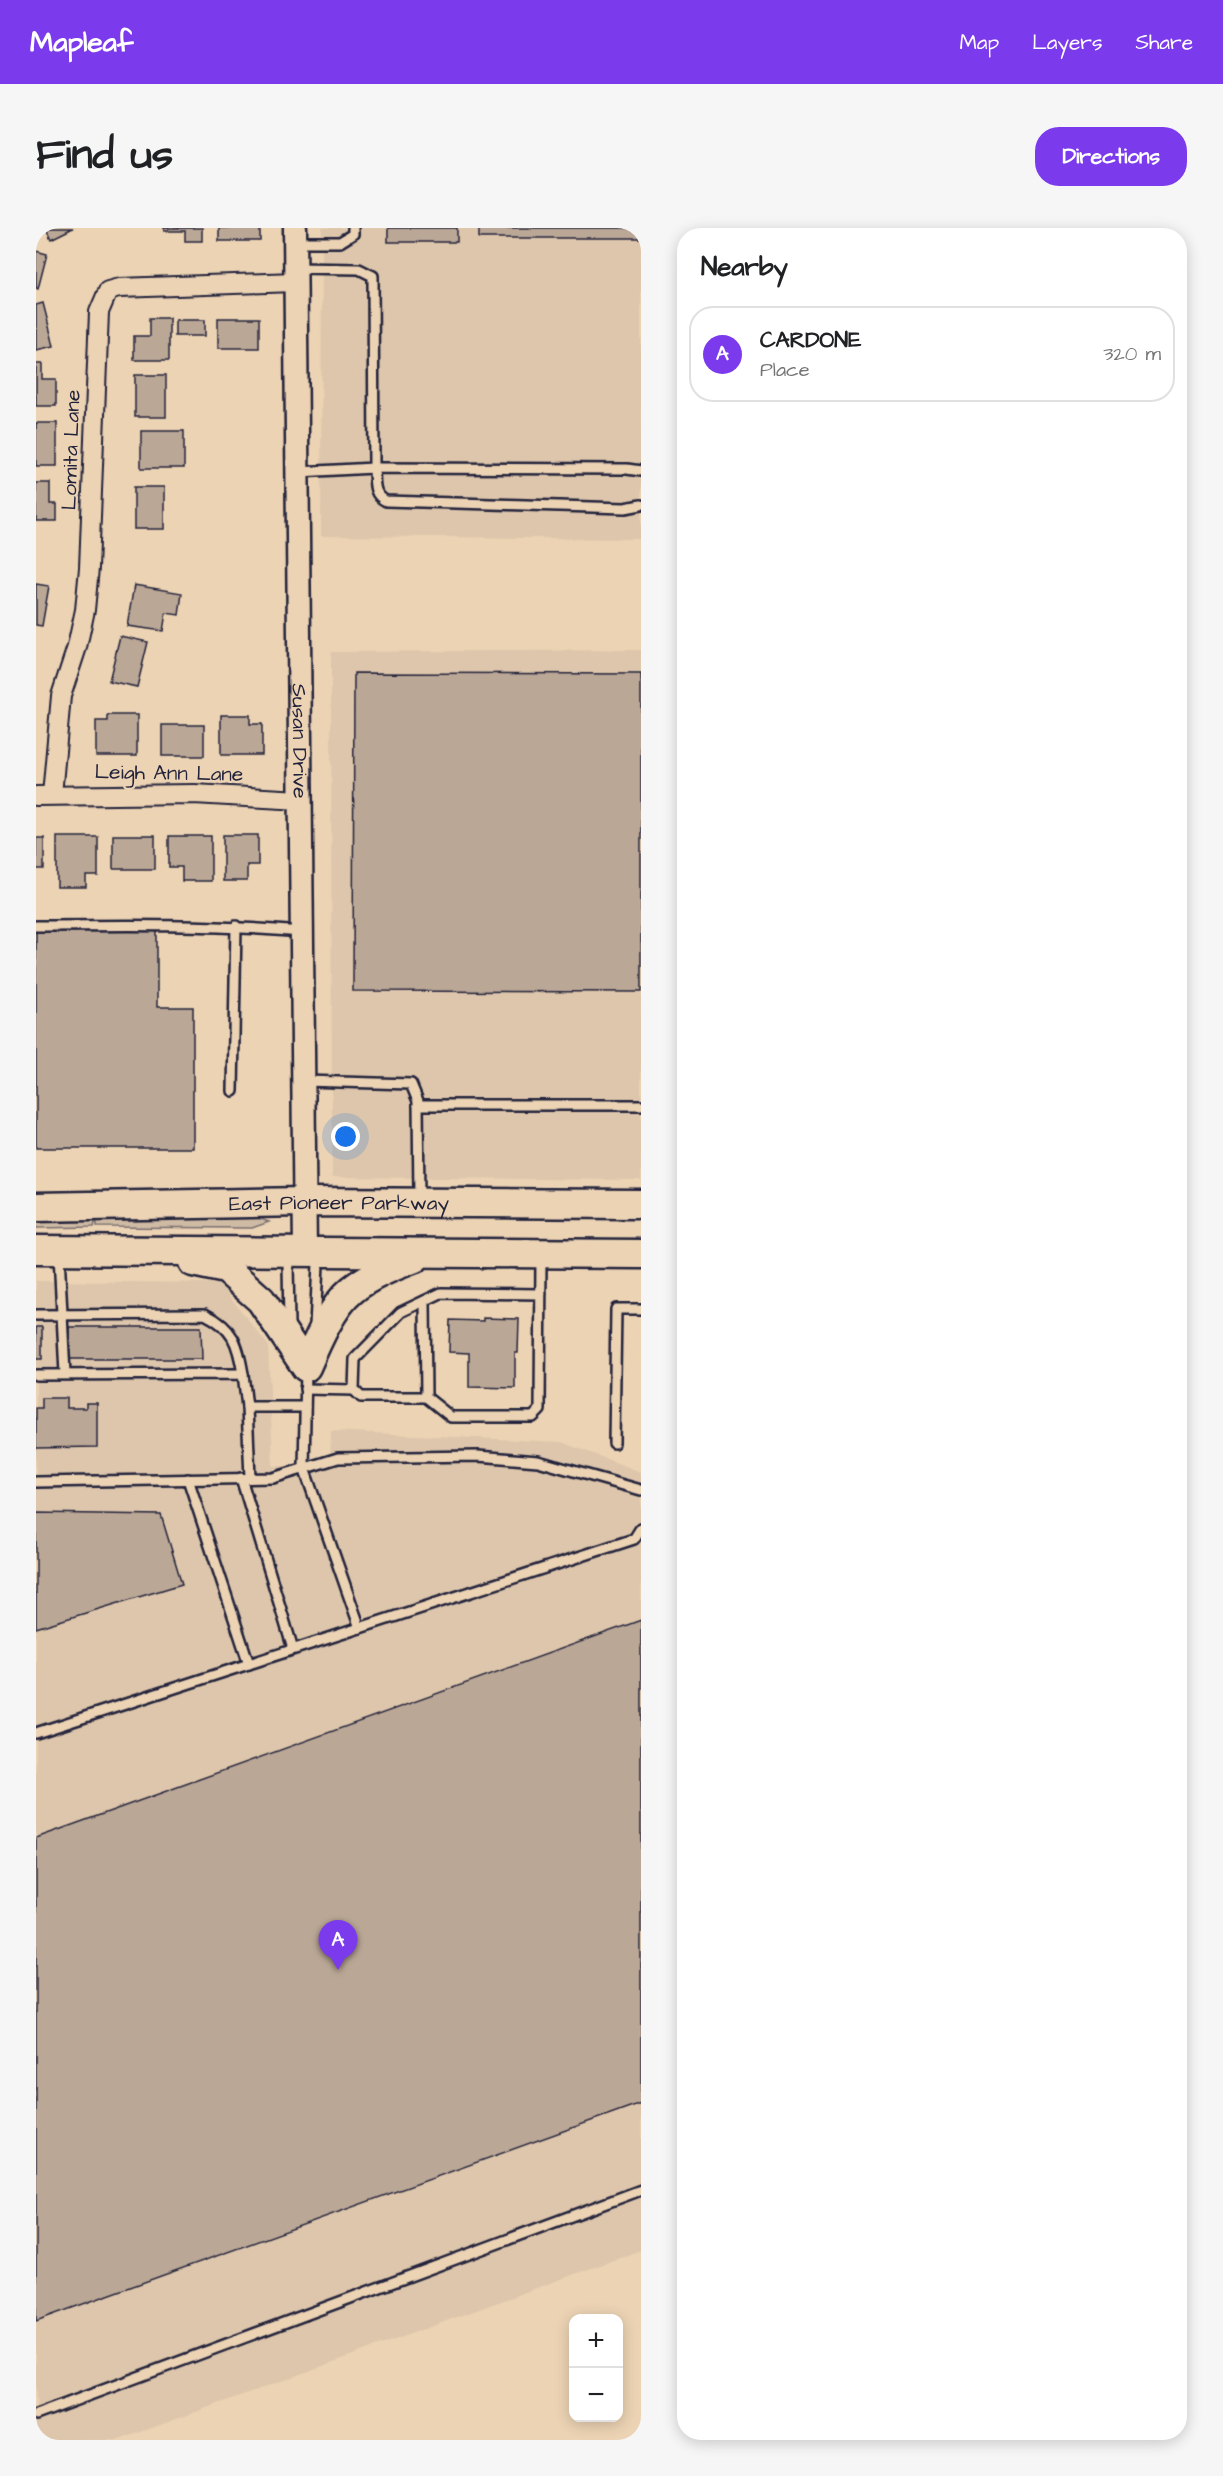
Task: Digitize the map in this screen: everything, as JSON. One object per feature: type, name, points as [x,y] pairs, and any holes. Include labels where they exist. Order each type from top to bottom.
[{"type":"main road","name":"East Pioneer Parkway","points":[[36,1207],[305,1202],[641,1204]]},
{"type":"main road","points":[[47,1250],[641,1254]]},
{"type":"main road","points":[[132,1251],[226,1269],[261,1300],[305,1378]]},
{"type":"main road","points":[[305,1378],[325,1325],[351,1290],[386,1269],[430,1253]]},
{"type":"street","name":"Susan Drive","points":[[295,235],[305,1252]]},
{"type":"street","name":"Lomita Lane","points":[[44,796],[61,696],[77,647],[85,610],[89,568],[99,312],[108,291],[119,288],[295,275]]},
{"type":"street","name":"Leigh Ann Lane","points":[[44,796],[194,794],[301,800]]},
{"type":"lane","points":[[295,235],[340,242],[352,234],[352,228]]},
{"type":"lane","points":[[295,275],[359,269],[373,276],[375,490],[378,497],[386,501],[626,508],[641,505]]},
{"type":"lane","points":[[297,472],[375,468],[641,471]]},
{"type":"lane","points":[[36,926],[236,926],[302,932]]},
{"type":"lane","points":[[233,1090],[236,926]]},
{"type":"lane","points":[[304,1081],[411,1084],[418,1105],[419,1202]]},
{"type":"lane","points":[[418,1105],[641,1105]]},
{"type":"lane","points":[[47,1250],[62,1315],[65,1374]]},
{"type":"lane","points":[[305,1378],[289,1334],[288,1262],[305,1252],[318,1264],[315,1336],[305,1378],[304,1468],[360,1628]]},
{"type":"lane","points":[[305,1378],[354,1390],[361,1397],[426,1397],[451,1417],[533,1417],[540,1410],[541,1253]]},
{"type":"lane","points":[[354,1390],[355,1359],[401,1312],[441,1293],[541,1294]]},
{"type":"lane","points":[[426,1301],[426,1397]]},
{"type":"lane","points":[[614,1443],[616,1309],[641,1309]]},
{"type":"lane","points":[[36,1315],[205,1314],[222,1323],[233,1338],[243,1374],[247,1407],[245,1478],[293,1649]]},
{"type":"lane","points":[[36,1375],[243,1374]]},
{"type":"lane","points":[[247,1407],[304,1407]]},
{"type":"lane","points":[[36,1482],[273,1478],[338,1458],[478,1456],[538,1461],[641,1490]]},
{"type":"lane","points":[[188,1479],[249,1664]]},
{"type":"lane","points":[[36,1733],[634,1539],[641,1528]]},
{"type":"lane","points":[[36,2415],[641,2190]]},
{"type":"shaded area","points":[[322,228],[641,228],[641,539],[321,536]]},
{"type":"shaded area","points":[[641,650],[641,1180],[332,1177],[331,652]]},
{"type":"shaded area","points":[[36,1215],[253,1216],[269,1222],[252,1228],[97,1227],[95,1223],[94,1227],[36,1228]]},
{"type":"shaded area","points":[[36,1281],[219,1283],[268,1345],[273,1466],[330,1466],[331,1431],[561,1442],[641,1472],[641,2250],[119,2440],[36,2440]]},
{"type":"building","points":[[46,228],[73,228],[51,239]]},
{"type":"building","points":[[164,228],[202,228],[202,241],[185,241],[185,231],[164,231]]},
{"type":"building","points":[[219,228],[260,228],[260,241],[219,241]]},
{"type":"building","points":[[388,228],[457,228],[457,242],[388,242]]},
{"type":"building","points":[[479,228],[641,228],[641,238],[479,238]]},
{"type":"building","points":[[36,251],[47,254],[38,289],[36,288]]},
{"type":"building","points":[[43,303],[54,346],[36,350],[36,305]]},
{"type":"building","points":[[150,318],[169,318],[169,360],[134,360],[134,336],[150,336]]},
{"type":"building","points":[[218,318],[259,318],[259,348],[218,348]]},
{"type":"building","points":[[175,320],[205,320],[205,336],[175,336]]},
{"type":"building","points":[[36,364],[42,364],[42,379],[56,379],[56,406],[36,406]]},
{"type":"building","points":[[135,375],[166,375],[166,417],[135,417]]},
{"type":"building","points":[[36,423],[57,423],[57,466],[36,466]]},
{"type":"building","points":[[141,431],[184,431],[184,468],[141,468]]},
{"type":"building","points":[[36,483],[50,483],[50,504],[57,504],[57,521],[36,521]]},
{"type":"building","points":[[134,487],[164,487],[164,529],[134,529]]},
{"type":"building","points":[[36,584],[49,586],[42,626],[36,625]]},
{"type":"building","points":[[134,585],[182,593],[179,615],[166,613],[163,631],[127,626]]},
{"type":"building","points":[[120,636],[148,642],[137,687],[109,681]]},
{"type":"building","points":[[354,673],[641,674],[641,992],[353,991]]},
{"type":"building","points":[[108,715],[137,715],[137,756],[96,756],[96,721],[108,721]]},
{"type":"building","points":[[221,715],[250,715],[250,724],[262,724],[262,755],[221,755]]},
{"type":"building","points":[[162,725],[204,725],[204,756],[162,756]]},
{"type":"building","points":[[113,835],[155,835],[155,869],[113,869]]},
{"type":"building","points":[[223,835],[258,835],[258,865],[247,865],[247,881],[223,881]]},
{"type":"building","points":[[169,836],[211,836],[211,881],[182,881],[182,867],[169,867]]},
{"type":"building","points":[[57,837],[98,837],[98,876],[86,876],[86,887],[57,887]]},
{"type":"building","points":[[36,838],[44,838],[44,869],[36,869]]},
{"type":"building","points":[[36,929],[157,930],[157,1007],[193,1007],[193,1148],[36,1148]]},
{"type":"building","points":[[483,1318],[519,1319],[518,1353],[515,1353],[515,1388],[469,1387],[469,1353],[449,1352],[450,1320],[483,1321]]},
{"type":"building","points":[[36,1327],[42,1327],[42,1359],[36,1359]]},
{"type":"building","points":[[69,1327],[201,1327],[202,1359],[69,1359]]},
{"type":"building","points":[[42,1398],[67,1398],[67,1408],[86,1408],[86,1403],[97,1403],[97,1447],[36,1448],[36,1408],[42,1408]]},
{"type":"building","points":[[36,1513],[161,1515],[182,1584],[36,1628]]},
{"type":"building","points":[[641,1620],[641,2103],[36,2321],[36,1838]]},
{"type":"place","name":"CARDONE","points":[[338,1970]]}]
